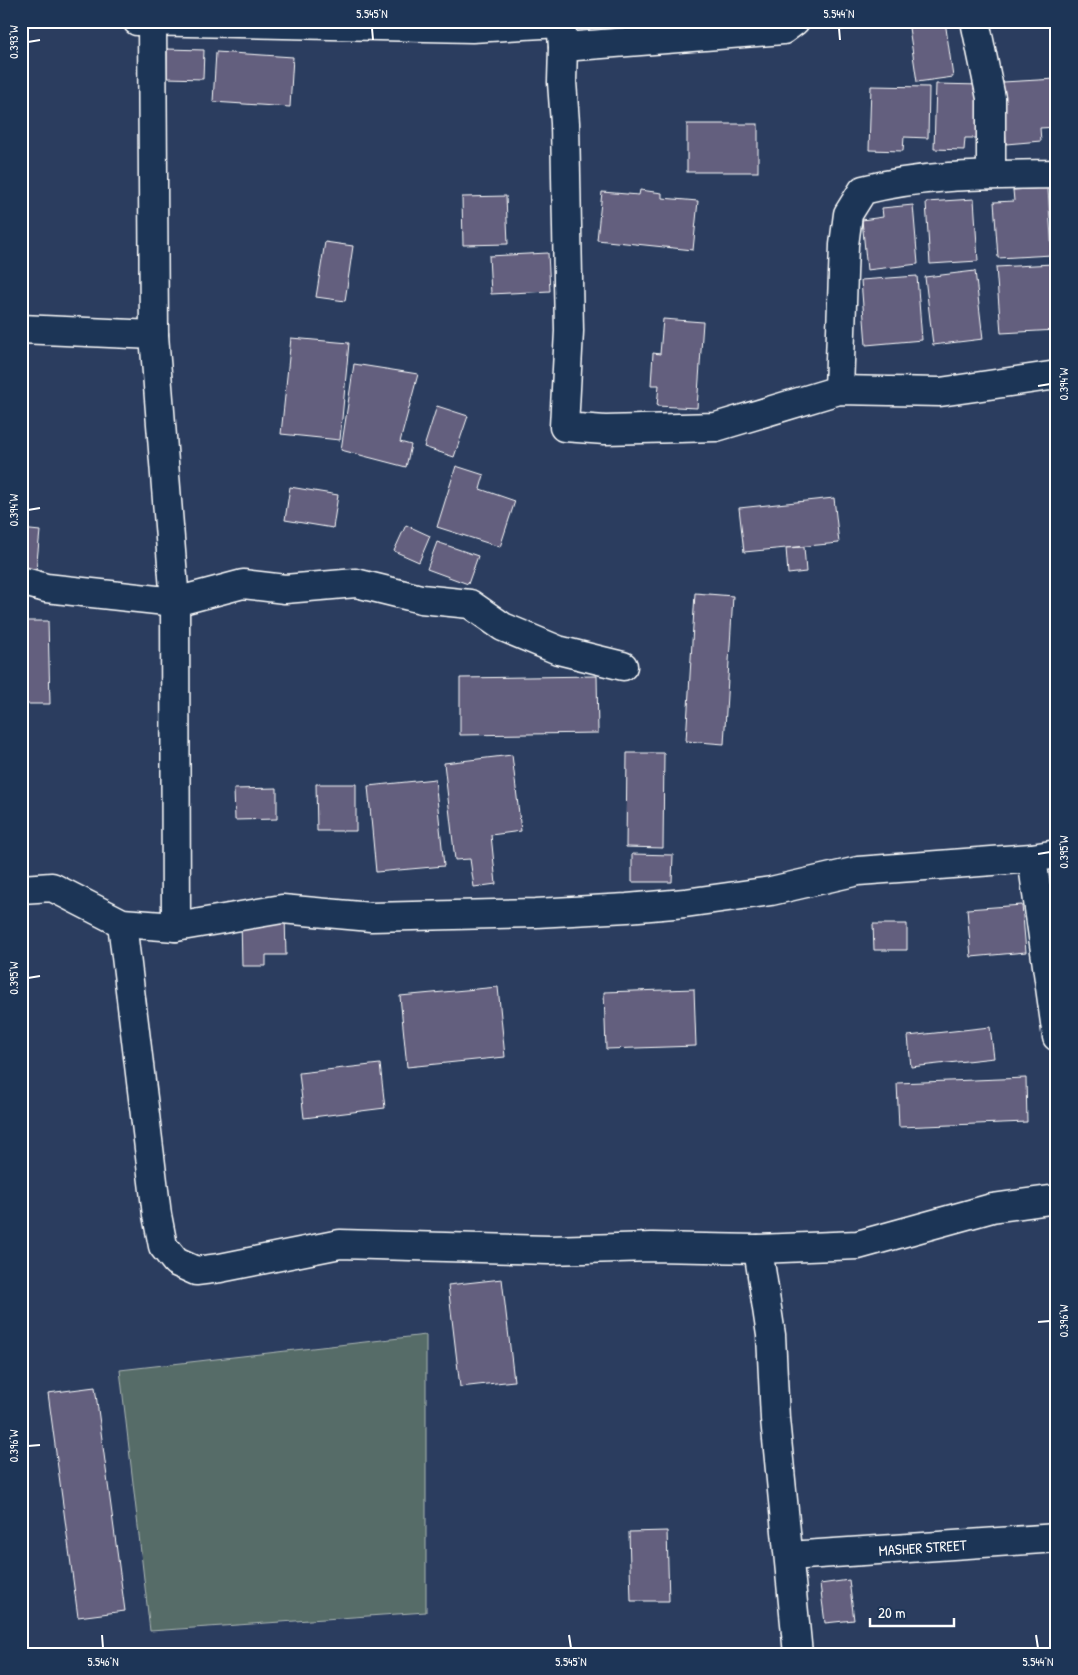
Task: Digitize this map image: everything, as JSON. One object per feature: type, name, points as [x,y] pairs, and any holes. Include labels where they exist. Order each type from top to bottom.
[{"type":"street","points":[[176,926],[175,602],[154,335],[147,22],[562,30],[783,30],[795,21]]},
{"type":"street","points":[[975,21],[991,98],[991,175]]},
{"type":"street","points":[[562,30],[569,332],[564,427],[605,430],[716,427],[839,390],[940,392],[1057,375]]},
{"type":"street","points":[[839,390],[844,245],[848,214],[863,190],[895,182],[991,175],[1057,174]]},
{"type":"street","points":[[21,328],[154,335]]},
{"type":"street","points":[[21,581],[46,588],[175,602],[243,584],[284,589],[356,583],[421,599],[470,604],[503,628],[558,650],[623,666]]},
{"type":"street","points":[[21,888],[52,887],[122,923],[176,926],[282,909],[372,916],[536,913],[628,908],[685,903],[771,891],[858,871],[1044,856],[1057,1037]]},
{"type":"street","points":[[122,923],[157,1215],[163,1246],[176,1262],[196,1271],[340,1244],[549,1250],[652,1247],[758,1249],[858,1245],[992,1208],[1057,1199]]},
{"type":"street","points":[[758,1249],[771,1335],[775,1419],[798,1654]]},
{"type":"street","name":"MASHER STREET","points":[[789,1556],[1057,1538]]},
{"type":"green space","points":[[426,1335],[426,1612],[150,1631],[120,1370]]},
{"type":"building","points":[[840,21],[882,21],[842,30]]},
{"type":"building","points":[[908,21],[945,21],[953,77],[917,82]]},
{"type":"building","points":[[167,49],[204,50],[203,79],[167,78]]},
{"type":"building","points":[[216,52],[293,57],[290,107],[213,102]]},
{"type":"building","points":[[1056,79],[1057,127],[1040,128],[1041,141],[1006,144],[1003,82]]},
{"type":"building","points":[[936,84],[982,85],[981,138],[965,138],[964,150],[934,149]]},
{"type":"building","points":[[871,86],[929,87],[928,138],[904,137],[903,151],[869,150]]},
{"type":"building","points":[[687,124],[758,124],[758,172],[687,172]]},
{"type":"building","points":[[1048,188],[1052,255],[998,258],[994,202],[1014,201],[1013,190]]},
{"type":"building","points":[[640,190],[662,193],[662,198],[698,201],[693,250],[597,240],[602,192],[639,195]]},
{"type":"building","points":[[506,196],[508,244],[463,245],[462,197]]},
{"type":"building","points":[[974,199],[978,261],[930,264],[926,202]]},
{"type":"building","points":[[913,205],[918,264],[867,270],[862,220],[883,217],[882,208]]},
{"type":"building","points":[[325,242],[353,246],[345,301],[316,297]]},
{"type":"building","points":[[548,253],[550,291],[491,294],[489,256]]},
{"type":"building","points":[[1053,264],[1057,330],[1001,333],[996,267]]},
{"type":"building","points":[[975,271],[983,339],[933,345],[925,277]]},
{"type":"building","points":[[917,276],[922,340],[866,345],[861,280]]},
{"type":"building","points":[[663,319],[703,322],[697,408],[657,406],[659,385],[651,385],[653,353],[660,354]]},
{"type":"building","points":[[291,338],[349,343],[340,440],[281,434]]},
{"type":"building","points":[[354,364],[418,374],[400,442],[411,445],[406,467],[341,450]]},
{"type":"building","points":[[437,406],[468,416],[454,457],[424,447]]},
{"type":"building","points":[[456,466],[484,475],[480,489],[515,501],[500,547],[437,527]]},
{"type":"building","points":[[290,487],[338,495],[333,528],[285,520]]},
{"type":"building","points":[[834,498],[839,543],[744,552],[739,508]]},
{"type":"building","points":[[406,525],[430,536],[419,562],[394,551]]},
{"type":"building","points":[[21,529],[40,531],[36,571],[21,569]]},
{"type":"building","points":[[437,542],[478,556],[468,584],[427,569]]},
{"type":"building","points":[[1057,543],[1057,592],[1051,544]]},
{"type":"building","points":[[804,547],[806,572],[788,574],[786,548]]},
{"type":"building","points":[[695,593],[733,596],[724,744],[686,741]]},
{"type":"building","points":[[21,621],[48,621],[50,704],[21,704]]},
{"type":"building","points":[[597,676],[598,733],[460,735],[460,678]]},
{"type":"building","points":[[627,753],[664,753],[663,848],[626,847]]},
{"type":"building","points":[[512,755],[521,831],[491,835],[496,884],[474,887],[470,859],[455,860],[444,763]]},
{"type":"building","points":[[435,779],[444,866],[376,872],[368,786]]},
{"type":"building","points":[[316,784],[356,784],[356,831],[317,831]]},
{"type":"building","points":[[277,788],[277,819],[235,820],[234,789]]},
{"type":"building","points":[[632,854],[673,855],[672,882],[632,882]]},
{"type":"building","points":[[1022,905],[1026,952],[971,957],[967,909]]},
{"type":"building","points":[[285,916],[286,955],[266,955],[266,966],[242,966],[241,918]]},
{"type":"building","points":[[873,924],[907,924],[907,950],[874,950]]},
{"type":"building","points":[[498,987],[505,1057],[407,1067],[400,996]]},
{"type":"building","points":[[694,989],[696,1046],[606,1049],[604,992]]},
{"type":"building","points":[[990,1027],[994,1058],[911,1067],[908,1036]]},
{"type":"building","points":[[380,1064],[385,1108],[304,1118],[299,1073]]},
{"type":"building","points":[[1026,1078],[1027,1122],[899,1127],[897,1083]]},
{"type":"building","points":[[502,1279],[514,1381],[460,1387],[448,1285]]},
{"type":"building","points":[[95,1387],[125,1611],[78,1617],[48,1393]]},
{"type":"building","points":[[667,1531],[669,1601],[631,1601],[629,1532]]},
{"type":"building","points":[[849,1580],[854,1620],[825,1623],[820,1584]]}]
